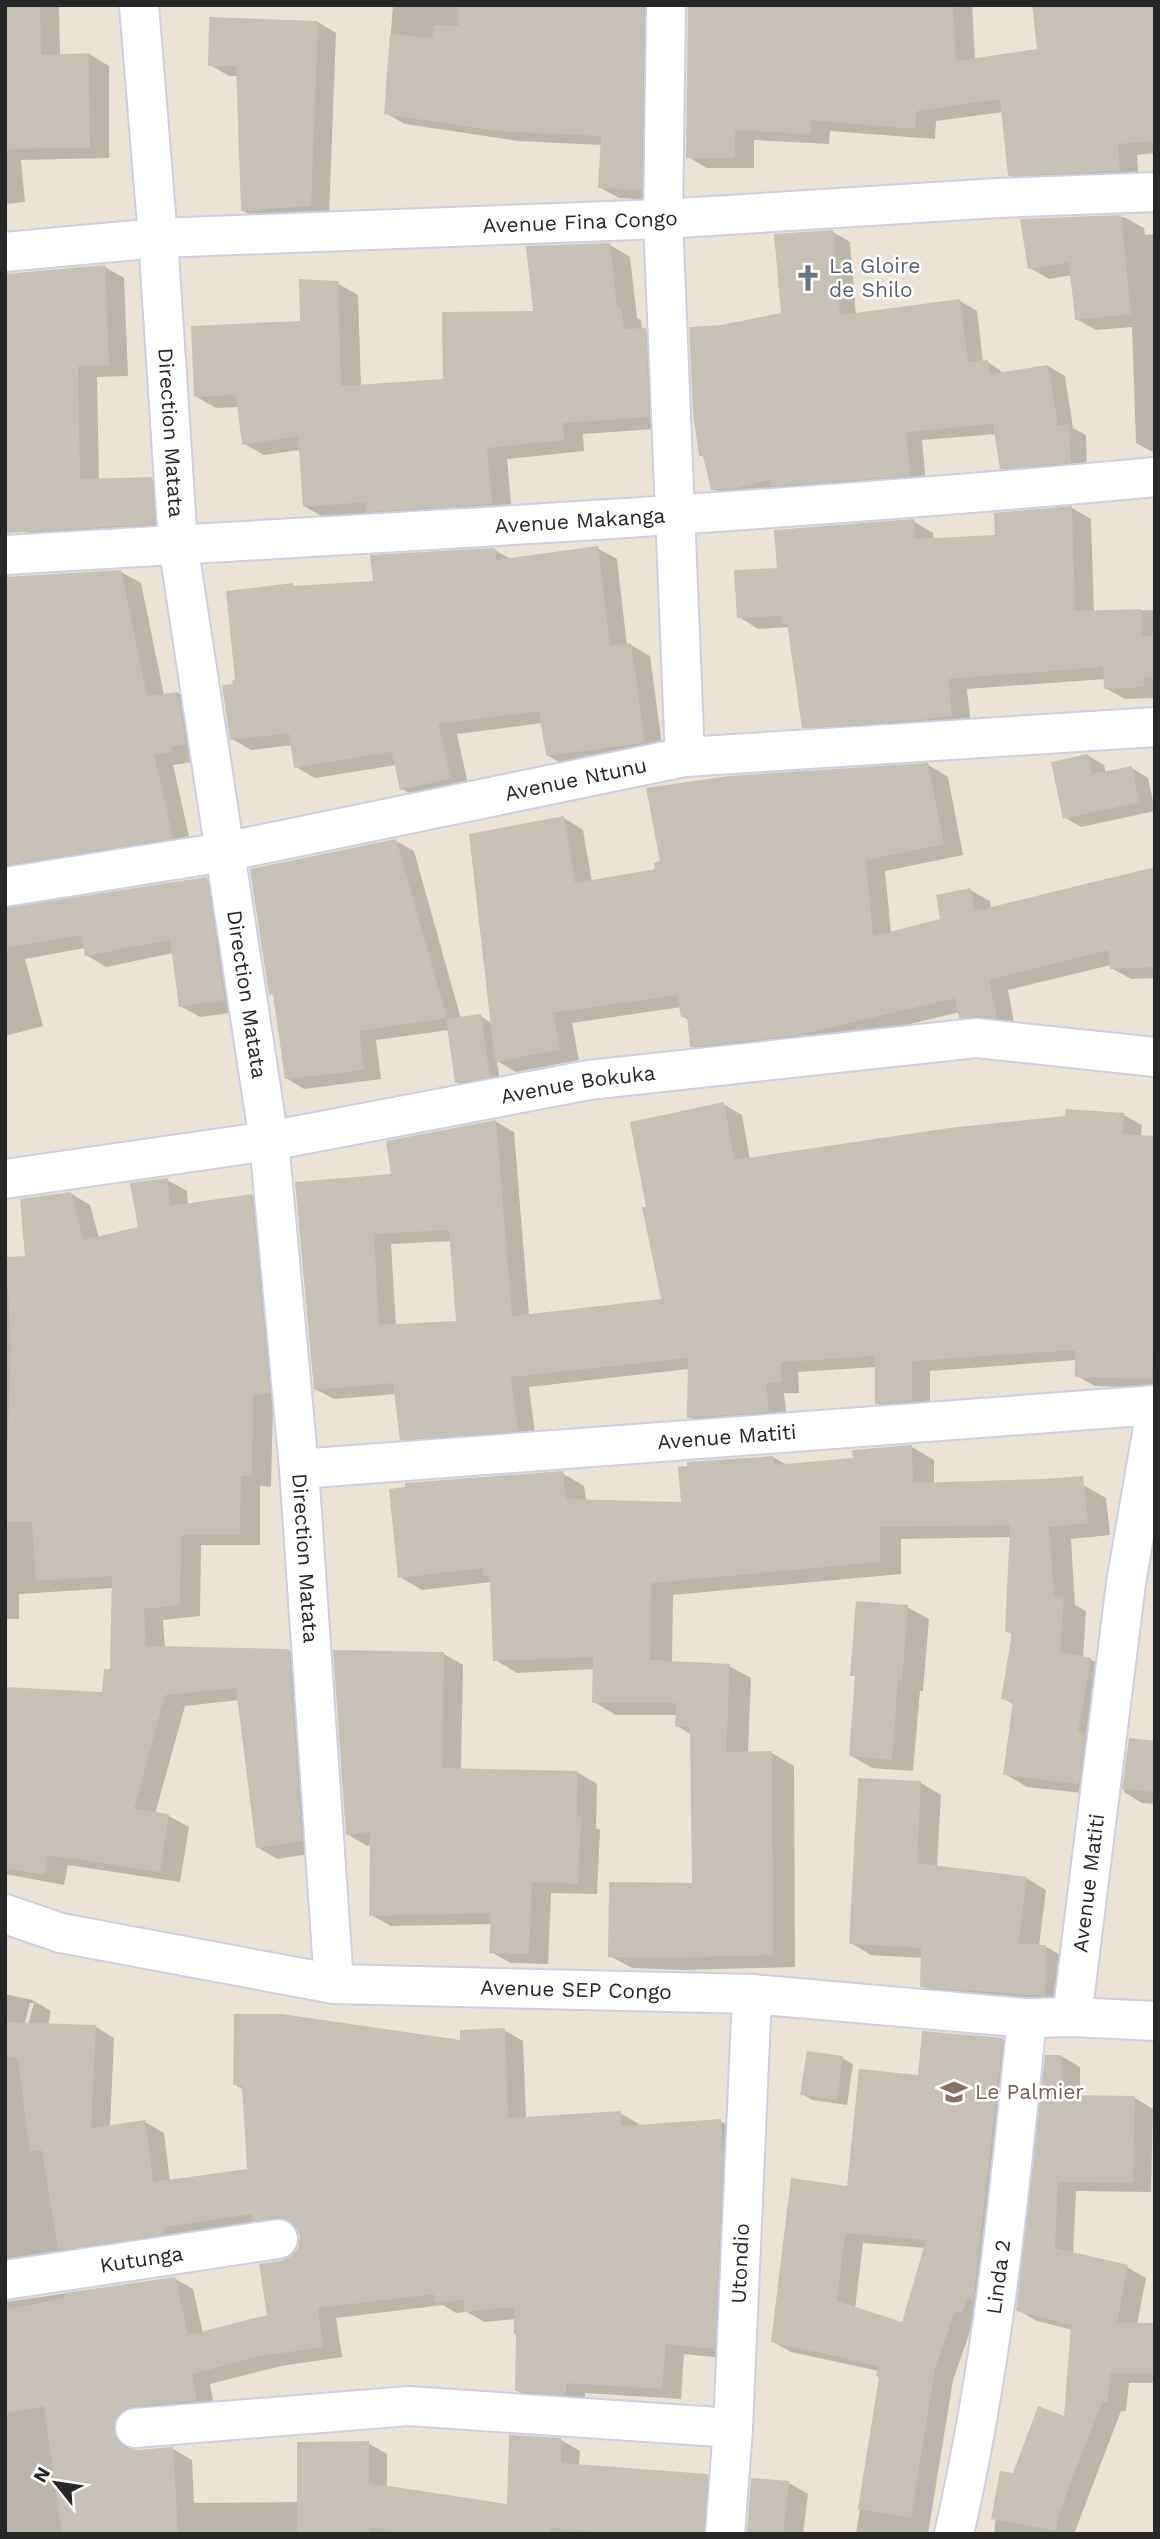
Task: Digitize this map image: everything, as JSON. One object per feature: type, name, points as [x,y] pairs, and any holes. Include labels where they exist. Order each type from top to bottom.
[{"type":"street","name":"Direction Matata","points":[[139,5],[158,238],[178,544],[269,1141],[299,1469],[334,1984]]},
{"type":"street","points":[[666,5],[663,219],[685,757]]},
{"type":"street","name":"Avenue Fina Congo","points":[[5,252],[158,238],[663,219],[984,199],[1155,192]]},
{"type":"street","name":"Avenue Makanga","points":[[5,555],[674,514],[1155,477]]},
{"type":"street","name":"Avenue Ntunu","points":[[5,887],[223,852],[685,757],[1155,727]]},
{"type":"street","name":"Avenue Bokuka","points":[[5,1179],[269,1141],[589,1080],[975,1038],[1155,1057]]},
{"type":"street","name":"Avenue Matiti","points":[[299,1469],[1155,1405]]},
{"type":"street","name":"Avenue Matiti","points":[[1072,2017],[1126,1583],[1155,1416]]},
{"type":"street","name":"Avenue SEP Congo","points":[[5,1914],[61,1933],[334,1984],[752,1994],[1027,2018],[1155,2021]]},
{"type":"street","name":"Utondio","points":[[725,2534],[733,2428],[752,1994]]},
{"type":"street","name":"Linda 2","points":[[954,2534],[964,2491],[1000,2273],[1027,2018]]},
{"type":"street","name":"Kutunga","points":[[5,2280],[278,2239]]},
{"type":"street","points":[[135,2428],[409,2406],[733,2428]]},
{"type":"building","points":[[5,5],[40,5],[41,55],[89,53],[90,148],[5,149]]},
{"type":"building","points":[[458,5],[644,5],[642,190],[598,188],[601,136],[497,131],[384,114],[390,34],[433,38],[434,25],[459,26]]},
{"type":"building","points":[[688,5],[953,5],[956,61],[1037,49],[1032,5],[1155,5],[1155,141],[1118,144],[1120,171],[1008,176],[1000,99],[917,111],[915,129],[811,120],[810,134],[735,130],[735,158],[686,158]]},
{"type":"building","points":[[209,17],[318,21],[311,206],[241,211],[236,66],[208,66]]},
{"type":"building","points":[[1121,215],[1131,314],[1075,320],[1069,262],[1028,269],[1020,219]]},
{"type":"building","points":[[833,230],[840,315],[960,299],[968,362],[988,360],[990,374],[1048,365],[1058,426],[1069,424],[1071,463],[1000,469],[993,424],[906,432],[910,476],[771,486],[770,480],[733,489],[711,490],[703,456],[699,456],[693,413],[689,327],[721,325],[781,313],[774,234]]},
{"type":"building","points":[[610,243],[617,307],[621,307],[624,329],[646,328],[649,417],[563,423],[564,440],[487,448],[492,504],[366,512],[366,502],[303,507],[298,436],[242,445],[236,395],[194,397],[191,326],[300,321],[299,279],[338,281],[341,386],[443,379],[442,312],[533,311],[526,246]]},
{"type":"building","points":[[105,265],[109,365],[78,366],[80,479],[152,477],[155,524],[5,533],[5,274]]},
{"type":"building","points":[[1072,506],[1075,611],[1141,609],[1142,636],[1155,635],[1155,677],[1143,677],[1144,687],[1104,689],[1103,667],[948,679],[952,716],[802,728],[787,623],[782,624],[781,616],[737,618],[734,570],[777,568],[774,530],[914,519],[915,539],[995,535],[994,513]]},
{"type":"building","points":[[598,546],[610,646],[631,643],[645,743],[546,756],[539,711],[438,724],[451,778],[400,790],[392,752],[294,768],[289,733],[230,740],[222,685],[233,684],[232,680],[235,680],[226,591],[293,583],[293,586],[373,581],[370,555],[495,548],[496,560]]},
{"type":"building","points":[[121,570],[147,696],[178,692],[186,744],[172,746],[173,752],[154,754],[173,838],[5,865],[5,577]]},
{"type":"building","points":[[1088,754],[1092,774],[1132,766],[1139,802],[1063,819],[1051,762]]},
{"type":"building","points":[[928,763],[944,844],[866,860],[873,936],[940,919],[936,895],[970,888],[975,911],[1155,867],[1155,967],[1110,969],[1108,950],[989,980],[997,1018],[959,1018],[955,998],[799,1035],[690,1047],[687,1016],[681,1017],[677,995],[553,1013],[560,1049],[495,1062],[469,834],[564,816],[575,883],[655,869],[654,863],[660,861],[646,788],[729,776]]},
{"type":"building","points":[[396,839],[447,1018],[359,1031],[364,1070],[285,1079],[273,994],[269,995],[250,869]]},
{"type":"building","points":[[207,877],[225,1000],[179,1007],[170,940],[85,956],[81,935],[5,948],[5,908]]},
{"type":"building","points":[[481,1014],[490,1077],[455,1083],[446,1019]]},
{"type":"building","points":[[724,1102],[734,1160],[949,1128],[1065,1116],[1066,1109],[1124,1113],[1123,1134],[1155,1136],[1152,1379],[1075,1377],[1075,1350],[912,1361],[912,1401],[875,1404],[875,1356],[781,1362],[781,1383],[766,1383],[769,1412],[687,1418],[688,1358],[511,1377],[518,1431],[400,1440],[393,1383],[314,1390],[295,1182],[391,1174],[386,1141],[496,1120],[512,1316],[661,1299],[642,1207],[646,1207],[630,1122]],"holes":[[[449,1230],[456,1321],[379,1325],[374,1234]]]},
{"type":"building","points":[[168,1178],[170,1206],[252,1194],[270,1393],[253,1395],[252,1476],[241,1476],[240,1535],[181,1535],[180,1605],[144,1609],[146,1646],[289,1649],[302,1841],[256,1848],[236,1688],[165,1695],[134,1809],[169,1814],[160,1872],[48,1855],[44,1875],[5,1868],[5,1687],[102,1692],[104,1669],[110,1669],[112,1576],[36,1581],[32,1522],[5,1522],[11,1344],[6,1257],[25,1256],[20,1199],[71,1192],[83,1240],[138,1227],[130,1183]]},
{"type":"building","points":[[912,1445],[913,1483],[1083,1476],[1088,1523],[1049,1527],[1054,1596],[1064,1597],[1060,1652],[1091,1658],[1078,1732],[1085,1733],[1079,1784],[1003,1775],[1013,1701],[1001,1699],[1012,1633],[1005,1632],[1010,1525],[880,1527],[880,1562],[651,1583],[650,1660],[730,1664],[726,1752],[772,1751],[773,1955],[608,1957],[609,1882],[692,1883],[690,1727],[675,1727],[676,1703],[592,1703],[593,1657],[493,1661],[490,1576],[483,1576],[483,1568],[398,1578],[389,1489],[405,1487],[405,1483],[563,1471],[566,1499],[681,1502],[678,1467],[687,1466],[687,1462],[773,1456],[774,1465],[853,1458],[852,1450]]},
{"type":"building","points":[[856,1601],[908,1605],[902,1680],[898,1679],[892,1760],[849,1756],[855,1676],[850,1676]]},
{"type":"building","points":[[333,1650],[444,1652],[442,1768],[578,1771],[577,1817],[581,1817],[578,1884],[532,1882],[529,1954],[489,1953],[491,1913],[369,1916],[370,1832],[346,1835]]},
{"type":"building","points":[[1129,1738],[1155,1741],[1155,1792],[1122,1789]]},
{"type":"building","points":[[858,1778],[921,1781],[917,1863],[1027,1877],[1018,1944],[1046,1945],[1045,1996],[920,1987],[921,1948],[849,1944]]},
{"type":"building","points":[[234,2014],[282,2014],[460,2040],[460,2030],[505,2028],[508,2118],[621,2111],[621,2126],[721,2119],[723,2157],[715,2349],[666,2344],[662,2389],[566,2383],[566,2392],[563,2392],[563,2395],[515,2391],[514,2307],[464,2312],[463,2300],[435,2303],[434,2294],[318,2308],[323,2347],[261,2356],[192,2374],[197,2401],[133,2406],[123,2410],[116,2418],[113,2430],[117,2441],[125,2447],[137,2450],[173,2447],[178,2534],[62,2534],[44,2406],[5,2414],[5,2310],[65,2298],[65,2293],[175,2277],[188,2335],[267,2315],[259,2264],[281,2261],[291,2256],[298,2248],[300,2236],[295,2226],[287,2219],[275,2217],[253,2221],[252,2214],[164,2227],[165,2234],[58,2250],[42,2150],[30,2152],[18,2059],[5,2056],[5,2022],[96,2025],[91,2128],[145,2120],[153,2182],[247,2169],[242,2085],[233,2085]]},
{"type":"building","points":[[922,2031],[1003,2038],[973,2301],[967,2299],[962,2313],[955,2311],[935,2369],[911,2518],[858,2509],[879,2366],[771,2342],[791,2178],[847,2186],[859,2069],[918,2075]],"holes":[[[845,2233],[926,2240],[902,2322],[837,2301]]]},
{"type":"building","points":[[807,2051],[843,2056],[837,2100],[800,2095]]},
{"type":"building","points":[[1045,2055],[1061,2055],[1062,2095],[1135,2096],[1133,2183],[1058,2182],[1055,2248],[1128,2265],[1117,2323],[1155,2323],[1155,2373],[1110,2373],[1108,2402],[1102,2401],[1059,2514],[1056,2531],[991,2519],[1000,2471],[1013,2473],[1038,2406],[1064,2416],[1071,2325],[1016,2311]]},
{"type":"building","points":[[509,2435],[561,2438],[561,2463],[708,2474],[703,2534],[620,2534],[551,2528],[550,2534],[412,2534],[369,2527],[369,2534],[297,2534],[297,2442],[369,2441],[369,2483],[507,2504]]},
{"type":"building","points":[[751,2478],[789,2481],[783,2534],[747,2534]]},
{"type":"place","name":"La Gloire de Shilo","points":[[808,278]]},
{"type":"place","name":"Le Palmier","points":[[954,2092]]}]
